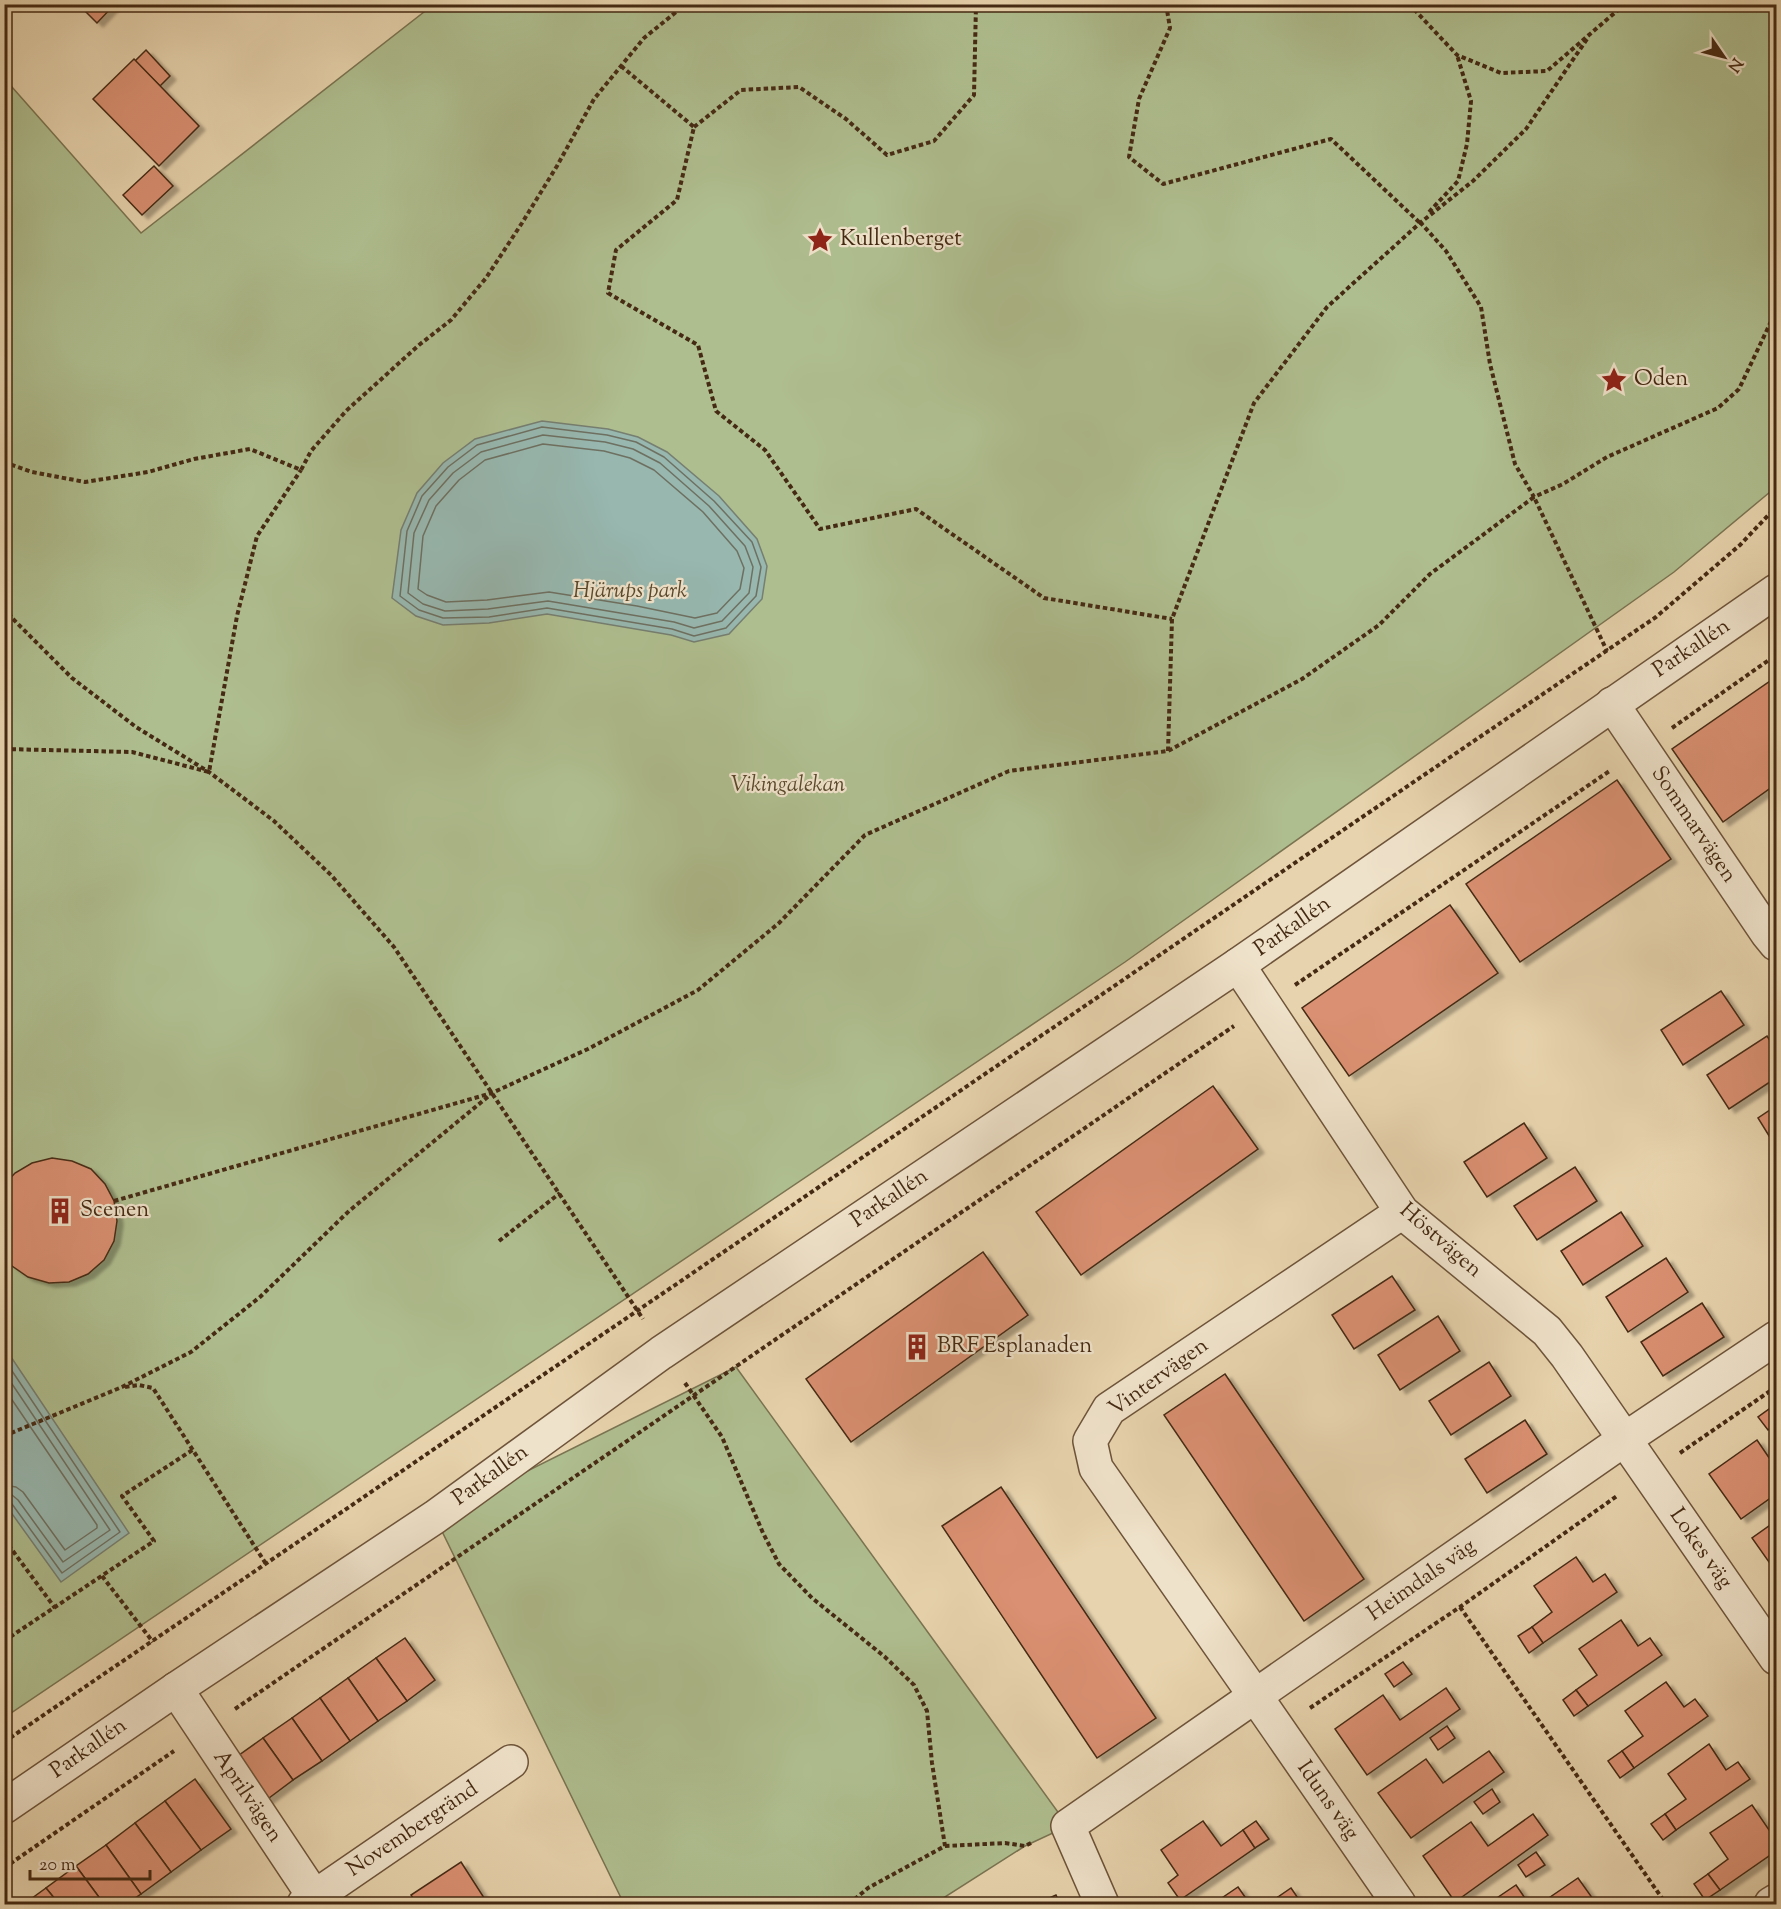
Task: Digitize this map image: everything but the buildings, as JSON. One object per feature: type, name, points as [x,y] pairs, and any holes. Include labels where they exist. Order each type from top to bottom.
[{"type":"street","name":"Parkallén","points":[[4,1807],[176,1689],[435,1517],[661,1353],[1238,965],[1776,591]]},
{"type":"street","name":"Sommarvägen","points":[[1612,704],[1776,944]]},
{"type":"street","name":"Höstvägen","points":[[1238,965],[1402,1212],[1547,1331],[1624,1439]]},
{"type":"street","name":"Vintervägen","points":[[1256,1696],[1096,1468],[1090,1441],[1109,1410],[1402,1212]]},
{"type":"street","name":"Heimdals väg","points":[[1068,1826],[1624,1439],[1776,1338]]},
{"type":"street","name":"Lokes väg","points":[[1624,1439],[1776,1658]]},
{"type":"street","name":"Aprilvägen","points":[[176,1689],[312,1902]]},
{"type":"street","name":"Iduns väg","points":[[1256,1696],[1399,1905]]},
{"type":"street","name":"Novembergränd","points":[[312,1902],[512,1762]]},
{"type":"street","points":[[1068,1826],[1102,1905]]},
{"type":"street","points":[[1771,1905],[1776,1901]]},
{"type":"path","points":[[209,772],[237,616],[257,537],[311,451],[346,411],[419,345],[451,320],[486,278],[557,166],[594,99],[644,38],[686,4]]},
{"type":"path","points":[[976,4],[974,95],[934,141],[887,155],[846,119],[798,87],[741,90],[694,127],[677,200],[616,250],[608,293],[698,345],[716,411],[765,450],[820,529],[916,508],[1044,598],[1172,619]]},
{"type":"path","points":[[1166,4],[1170,27],[1139,99],[1129,157],[1163,184],[1331,140],[1420,223],[1446,251],[1481,307],[1490,364],[1515,464],[1534,497],[1607,651]]},
{"type":"path","points":[[1409,4],[1457,55],[1501,73],[1547,71],[1625,4]]},
{"type":"path","points":[[1168,751],[1172,619],[1254,403],[1327,308],[1420,223],[1473,181],[1526,129],[1587,39]]},
{"type":"path","points":[[1420,223],[1458,181],[1467,144],[1471,102],[1457,55]]},
{"type":"path","points":[[621,66],[694,127]]},
{"type":"path","points":[[114,1201],[492,1093],[588,1049],[698,990],[779,923],[865,835],[1010,771],[1168,751],[1312,672],[1379,625],[1430,574],[1534,497],[1563,484],[1607,457],[1718,408],[1739,389],[1776,311]]},
{"type":"path","points":[[4,462],[32,472],[86,482],[148,472],[194,459],[250,449],[301,470]]},
{"type":"path","points":[[4,1742],[1656,617],[1740,545],[1776,507]]},
{"type":"path","points":[[4,607],[13,619],[72,678],[136,727],[209,772],[274,821],[331,875],[394,947],[639,1311]]},
{"type":"path","points":[[4,1868],[1776,655]]},
{"type":"path","points":[[4,749],[132,752],[209,772]]},
{"type":"path","points":[[4,1436],[122,1387],[191,1352],[251,1304],[349,1211],[492,1093]]},
{"type":"path","points":[[499,1241],[560,1193]]},
{"type":"path","points":[[661,1353],[722,1437],[763,1533],[779,1564],[812,1598],[885,1657],[914,1685],[927,1711],[932,1764],[945,1846]]},
{"type":"path","points":[[122,1387],[139,1385],[153,1388],[266,1564]]},
{"type":"path","points":[[1278,1729],[1461,1607],[1648,1474],[1776,1387]]},
{"type":"path","points":[[4,1641],[154,1541],[123,1496],[194,1449]]},
{"type":"path","points":[[4,1539],[55,1608]]},
{"type":"path","points":[[102,1576],[153,1642]]},
{"type":"path","points":[[1461,1607],[1666,1905]]},
{"type":"path","points":[[849,1905],[868,1888],[945,1846],[1005,1843],[1025,1846],[1068,1826]]},
{"type":"green space","name":"Hjärups park","points":[[433,5],[1776,5],[1776,487],[1674,572],[1125,962],[5,1717],[4,78],[141,233]]},
{"type":"green space","points":[[736,1367],[1068,1826],[1025,1846],[934,1904],[624,1904],[435,1517]]},
{"type":"water","points":[[542,421],[608,429],[638,437],[667,452],[719,496],[757,539],[767,566],[762,599],[729,634],[694,642],[671,635],[547,614],[489,623],[443,625],[416,616],[392,598],[401,530],[417,493],[443,463],[475,439]]},
{"type":"water","points":[[5,1348],[129,1533],[61,1582],[5,1504]]},
{"type":"place","name":"Kullenberget","points":[[820,240]]},
{"type":"place","name":"Oden","points":[[1614,380]]},
{"type":"place","name":"Scenen","points":[[60,1211]]},
{"type":"place","name":"BRF Esplanaden","points":[[917,1347]]},
{"type":"park label","name":"Vikingalekan","points":[[788,786]]}]
